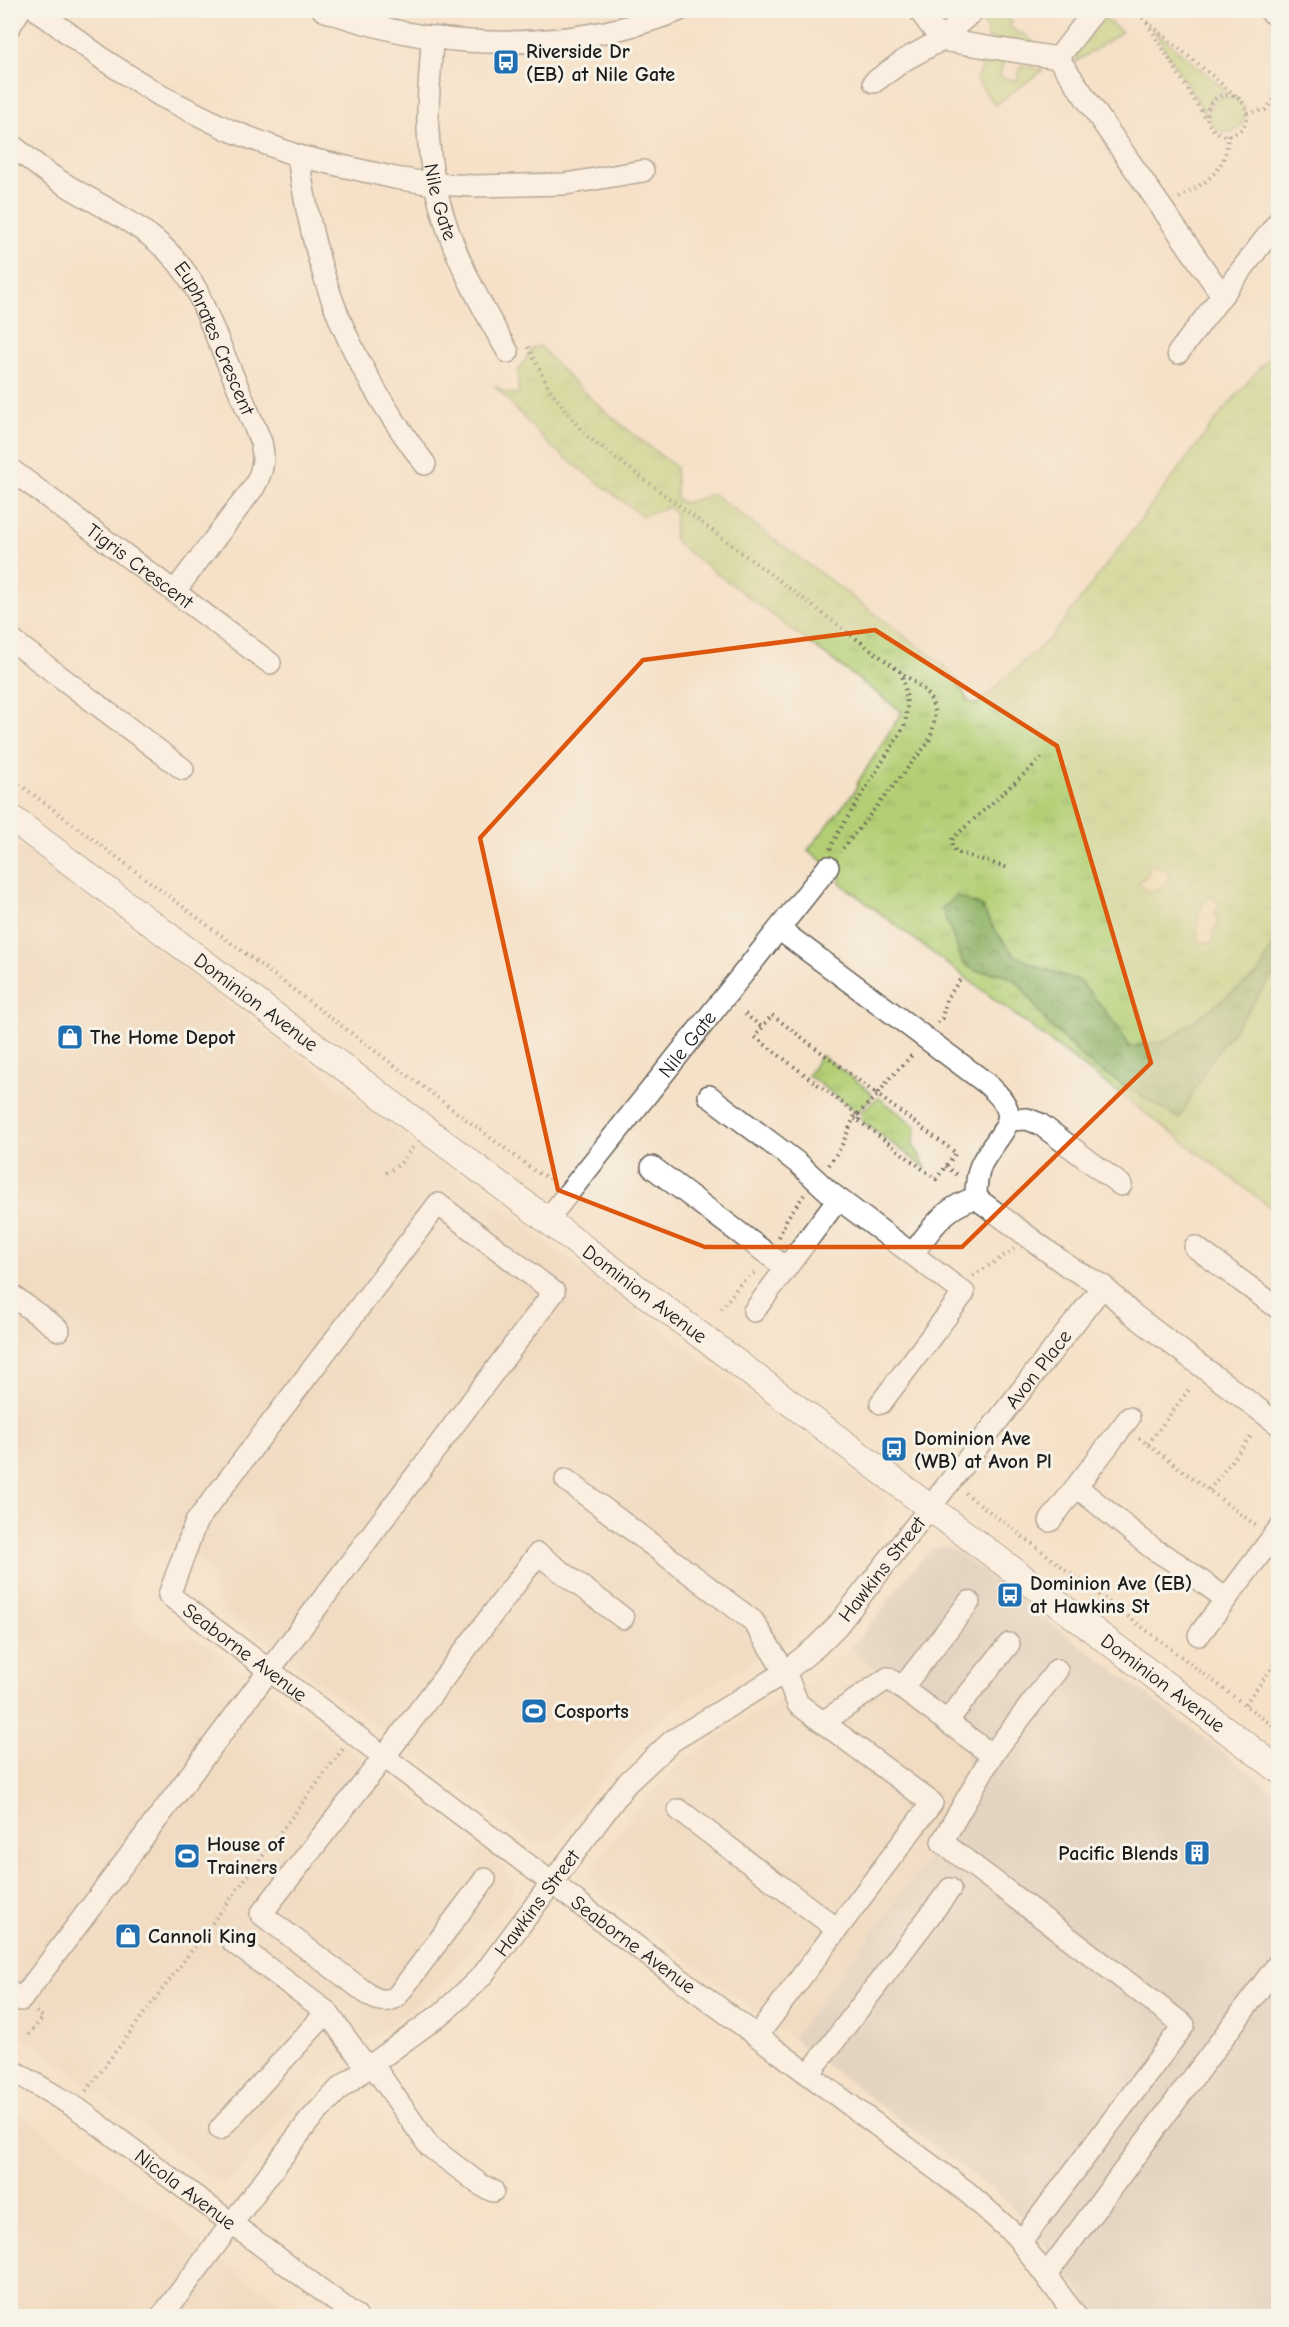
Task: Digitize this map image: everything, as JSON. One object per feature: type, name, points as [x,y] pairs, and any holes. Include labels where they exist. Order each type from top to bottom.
[{"type":"main road","name":"Dominion Avenue","points":[[10,818],[1278,1769]]},
{"type":"street","points":[[10,26],[20,10]]},
{"type":"street","points":[[37,10],[106,62],[161,96],[229,130],[298,156],[361,171],[434,184],[510,186],[565,184],[643,171]]},
{"type":"street","points":[[323,10],[391,30],[432,37],[508,41],[573,36],[646,22],[680,10]]},
{"type":"street","points":[[918,10],[941,40],[1058,58],[1222,296]]},
{"type":"street","points":[[874,82],[906,59],[941,40],[974,10]]},
{"type":"street","points":[[1058,58],[1095,10]]},
{"type":"street","points":[[1269,10],[1278,18]]},
{"type":"street","name":"Nile Gate","points":[[432,37],[428,128],[434,184],[446,228],[459,261],[477,299],[508,352]]},
{"type":"street","name":"Euphrates Crescent","points":[[10,144],[54,178],[140,228],[176,258],[197,291],[261,442],[264,460],[254,487],[175,591]]},
{"type":"street","points":[[298,156],[311,236],[343,330],[375,393],[425,464]]},
{"type":"street","points":[[1178,353],[1278,222]]},
{"type":"street","name":"Tigris Crescent","points":[[10,469],[270,663]]},
{"type":"street","points":[[10,639],[183,769]]},
{"type":"street","name":"Nile Gate","points":[[547,1220],[828,867]]},
{"type":"street","points":[[779,929],[986,1083],[1001,1099],[1007,1109],[1009,1120],[1000,1138],[983,1161],[976,1197]]},
{"type":"street","points":[[710,1096],[799,1164],[838,1199],[964,1293],[881,1403]]},
{"type":"street","points":[[1009,1120],[1027,1119],[1040,1124],[1121,1185]]},
{"type":"street","points":[[651,1167],[786,1268]]},
{"type":"street","points":[[912,1254],[946,1211],[976,1197]]},
{"type":"street","points":[[976,1197],[1069,1267],[1103,1286],[1131,1313],[1278,1424]]},
{"type":"street","points":[[754,1311],[838,1199]]},
{"type":"street","name":"Seaborne Avenue","points":[[269,1670],[555,1292],[438,1204],[196,1522],[169,1595],[552,1883],[967,2192],[1003,2223],[1020,2242],[1076,2316]]},
{"type":"street","points":[[1195,1247],[1278,1308]]},
{"type":"street","name":"Avon Place","points":[[930,1509],[1103,1286]]},
{"type":"street","points":[[10,1294],[59,1330]]},
{"type":"street","points":[[1050,1521],[1126,1422]]},
{"type":"street","points":[[566,1480],[753,1621],[784,1672],[798,1704],[932,1803],[758,2036]]},
{"type":"street","points":[[1077,1487],[1158,1552],[1226,1599]]},
{"type":"street","name":"Hawkins Street","points":[[162,2316],[309,2121],[340,2088],[445,2011],[482,1976],[626,1784],[672,1741],[784,1672],[818,1646],[837,1626],[930,1509]]},
{"type":"street","points":[[1199,1635],[1276,1534]]},
{"type":"street","points":[[485,1879],[397,1996],[389,2001],[376,2000],[261,1914],[538,1554],[623,1618]]},
{"type":"street","points":[[902,1688],[969,1602]]},
{"type":"street","points":[[947,1722],[1009,1644]]},
{"type":"street","points":[[10,1992],[21,2000],[269,1670]]},
{"type":"street","points":[[1020,2242],[1184,2025],[942,1842],[992,1755],[1057,1670]]},
{"type":"street","points":[[823,1722],[888,1677],[992,1755]]},
{"type":"street","points":[[679,1810],[837,1929]]},
{"type":"street","points":[[809,2074],[950,1889]]},
{"type":"street","points":[[233,1942],[327,2012],[429,2146],[481,2185],[493,2191]]},
{"type":"street","points":[[1046,2275],[1278,1964]]},
{"type":"street","points":[[220,2129],[327,2012]]},
{"type":"street","name":"Nicola Avenue","points":[[13,2076],[75,2107],[356,2316]]},
{"type":"path","points":[[1133,10],[1145,20],[1241,100],[1247,112],[1245,124],[1241,129],[1228,134],[1217,132],[1208,122],[1145,20]]},
{"type":"path","points":[[1208,122],[1208,109],[1215,98],[1228,94],[1241,100]]},
{"type":"path","points":[[1247,112],[1265,110],[1278,95]]},
{"type":"path","points":[[1161,210],[1215,174],[1226,156],[1228,134]]},
{"type":"path","points":[[508,352],[525,343],[550,390],[585,435],[922,688],[932,700],[935,716],[928,743],[828,867]]},
{"type":"path","points":[[828,867],[829,852],[838,832],[903,727],[908,698],[901,672]]},
{"type":"path","points":[[1006,867],[956,852],[951,843],[953,838],[1043,757]]},
{"type":"path","points":[[10,777],[535,1171],[550,1179]]},
{"type":"path","points":[[934,1026],[942,1018],[946,1000],[961,978]]},
{"type":"path","points":[[745,1014],[763,1028]]},
{"type":"path","points":[[772,1015],[956,1153],[936,1179],[755,1038],[763,1028],[772,1015]]},
{"type":"path","points":[[823,1173],[837,1155],[857,1117],[916,1051]]},
{"type":"path","points":[[386,1173],[400,1164],[426,1130]]},
{"type":"path","points":[[946,1166],[962,1178]]},
{"type":"path","points":[[777,1244],[787,1218],[810,1186]]},
{"type":"path","points":[[962,1292],[974,1275],[1011,1252],[1015,1247]]},
{"type":"path","points":[[721,1309],[741,1284],[763,1263]]},
{"type":"path","points":[[1148,1444],[1190,1388]]},
{"type":"path","points":[[1126,1422],[1148,1444],[1209,1490],[1276,1534]]},
{"type":"path","points":[[1209,1490],[1252,1435]]},
{"type":"path","points":[[964,1493],[1278,1730]]},
{"type":"path","points":[[1245,1704],[1278,1660]]},
{"type":"path","points":[[75,2107],[354,1734]]},
{"type":"path","points":[[29,2035],[43,2018]]},
{"type":"highlighted area","points":[[875,630],[1057,746],[1151,1063],[962,1247],[705,1247],[558,1190],[480,838],[643,660]]},
{"type":"shaded area","points":[[10,839],[874,1489],[884,1498],[889,1507],[890,1516],[884,1528],[823,1608],[782,1644],[685,1701],[656,1721],[622,1753],[559,1833],[551,1840],[541,1843],[533,1842],[521,1834],[228,1614],[219,1602],[210,1572],[199,1558],[183,1551],[165,1550],[153,1555],[138,1567],[131,1580],[128,1594],[133,1616],[142,1627],[151,1634],[164,1639],[192,1638],[211,1646],[505,1868],[514,1884],[511,1897],[453,1972],[417,2006],[325,2072],[293,2104],[238,2174],[223,2182],[208,2176],[59,2062],[11,2029]]},
{"type":"shaded area","points":[[944,1546],[959,1553],[1278,1794],[1278,2316],[1098,2316],[1047,2247],[1006,2200],[792,2039],[932,1853],[918,1842],[969,1773],[965,1741],[958,1732],[849,1649],[925,1554],[932,1548]]},
{"type":"shaded area","points":[[849,1649],[958,1732],[965,1741],[969,1773],[918,1842],[932,1853],[792,2039],[601,1894],[592,1883],[592,1877],[595,1866],[638,1807],[679,1764],[719,1736],[807,1684]]},
{"type":"shaded area","points":[[10,2106],[21,2114],[298,2316],[11,2316]]},
{"type":"green space","points":[[987,11],[998,11],[1012,22],[1009,26],[1020,34],[1023,33],[1040,47],[987,38],[987,29],[980,18]]},
{"type":"green space","points":[[1103,17],[1122,32],[1076,62],[1078,50]]},
{"type":"green space","points":[[1153,29],[1227,91],[1212,98],[1205,114]]},
{"type":"green space","points":[[987,58],[1003,61],[1000,77],[1017,81],[1021,65],[1043,70],[995,105],[976,79]]},
{"type":"green space","points":[[1227,96],[1240,101],[1245,114],[1240,127],[1227,132],[1214,127],[1209,114],[1214,101]]},
{"type":"green space","points":[[540,346],[588,396],[676,467],[676,498],[684,503],[713,494],[944,665],[957,680],[968,701],[976,705],[1054,634],[1219,416],[1278,346],[1278,1213],[840,883],[841,875],[808,850],[855,791],[858,782],[902,712],[680,546],[674,539],[675,513],[668,507],[642,516],[549,445],[494,385],[506,393],[518,394],[518,371],[533,348]]},
{"type":"green space","points":[[956,896],[981,906],[992,926],[1013,954],[1038,967],[1080,981],[1115,1023],[1130,1047],[1166,1041],[1259,973],[1278,933],[1278,969],[1210,1062],[1179,1119],[1091,1065],[1048,1024],[1018,982],[1003,974],[976,971],[963,963],[942,909]]},
{"type":"green space","points":[[821,1055],[871,1092],[872,1097],[857,1112],[808,1075]]},
{"type":"green space","points":[[879,1098],[916,1126],[913,1144],[927,1169],[862,1121],[861,1113]]},
{"type":"sand","points":[[1152,864],[1165,869],[1171,876],[1160,888],[1150,891],[1142,887],[1139,882],[1148,874]]},
{"type":"sand","points":[[1210,897],[1221,902],[1215,912],[1219,924],[1214,930],[1213,940],[1209,943],[1201,943],[1197,934],[1198,922],[1203,905]]},
{"type":"place","name":"Riverside Dr (EB) at Nile Gate","points":[[506,62]]},
{"type":"place","name":"The Home Depot","points":[[70,1037]]},
{"type":"place","name":"Dominion Ave (WB) at Avon Pl","points":[[894,1449]]},
{"type":"place","name":"Dominion Ave (EB) at Hawkins St","points":[[1010,1595]]},
{"type":"place","name":"Cosports","points":[[534,1711]]},
{"type":"place","name":"Pacific Blends","points":[[1197,1853]]},
{"type":"place","name":"House of Trainers","points":[[187,1856]]},
{"type":"place","name":"Cannoli King","points":[[128,1936]]}]
